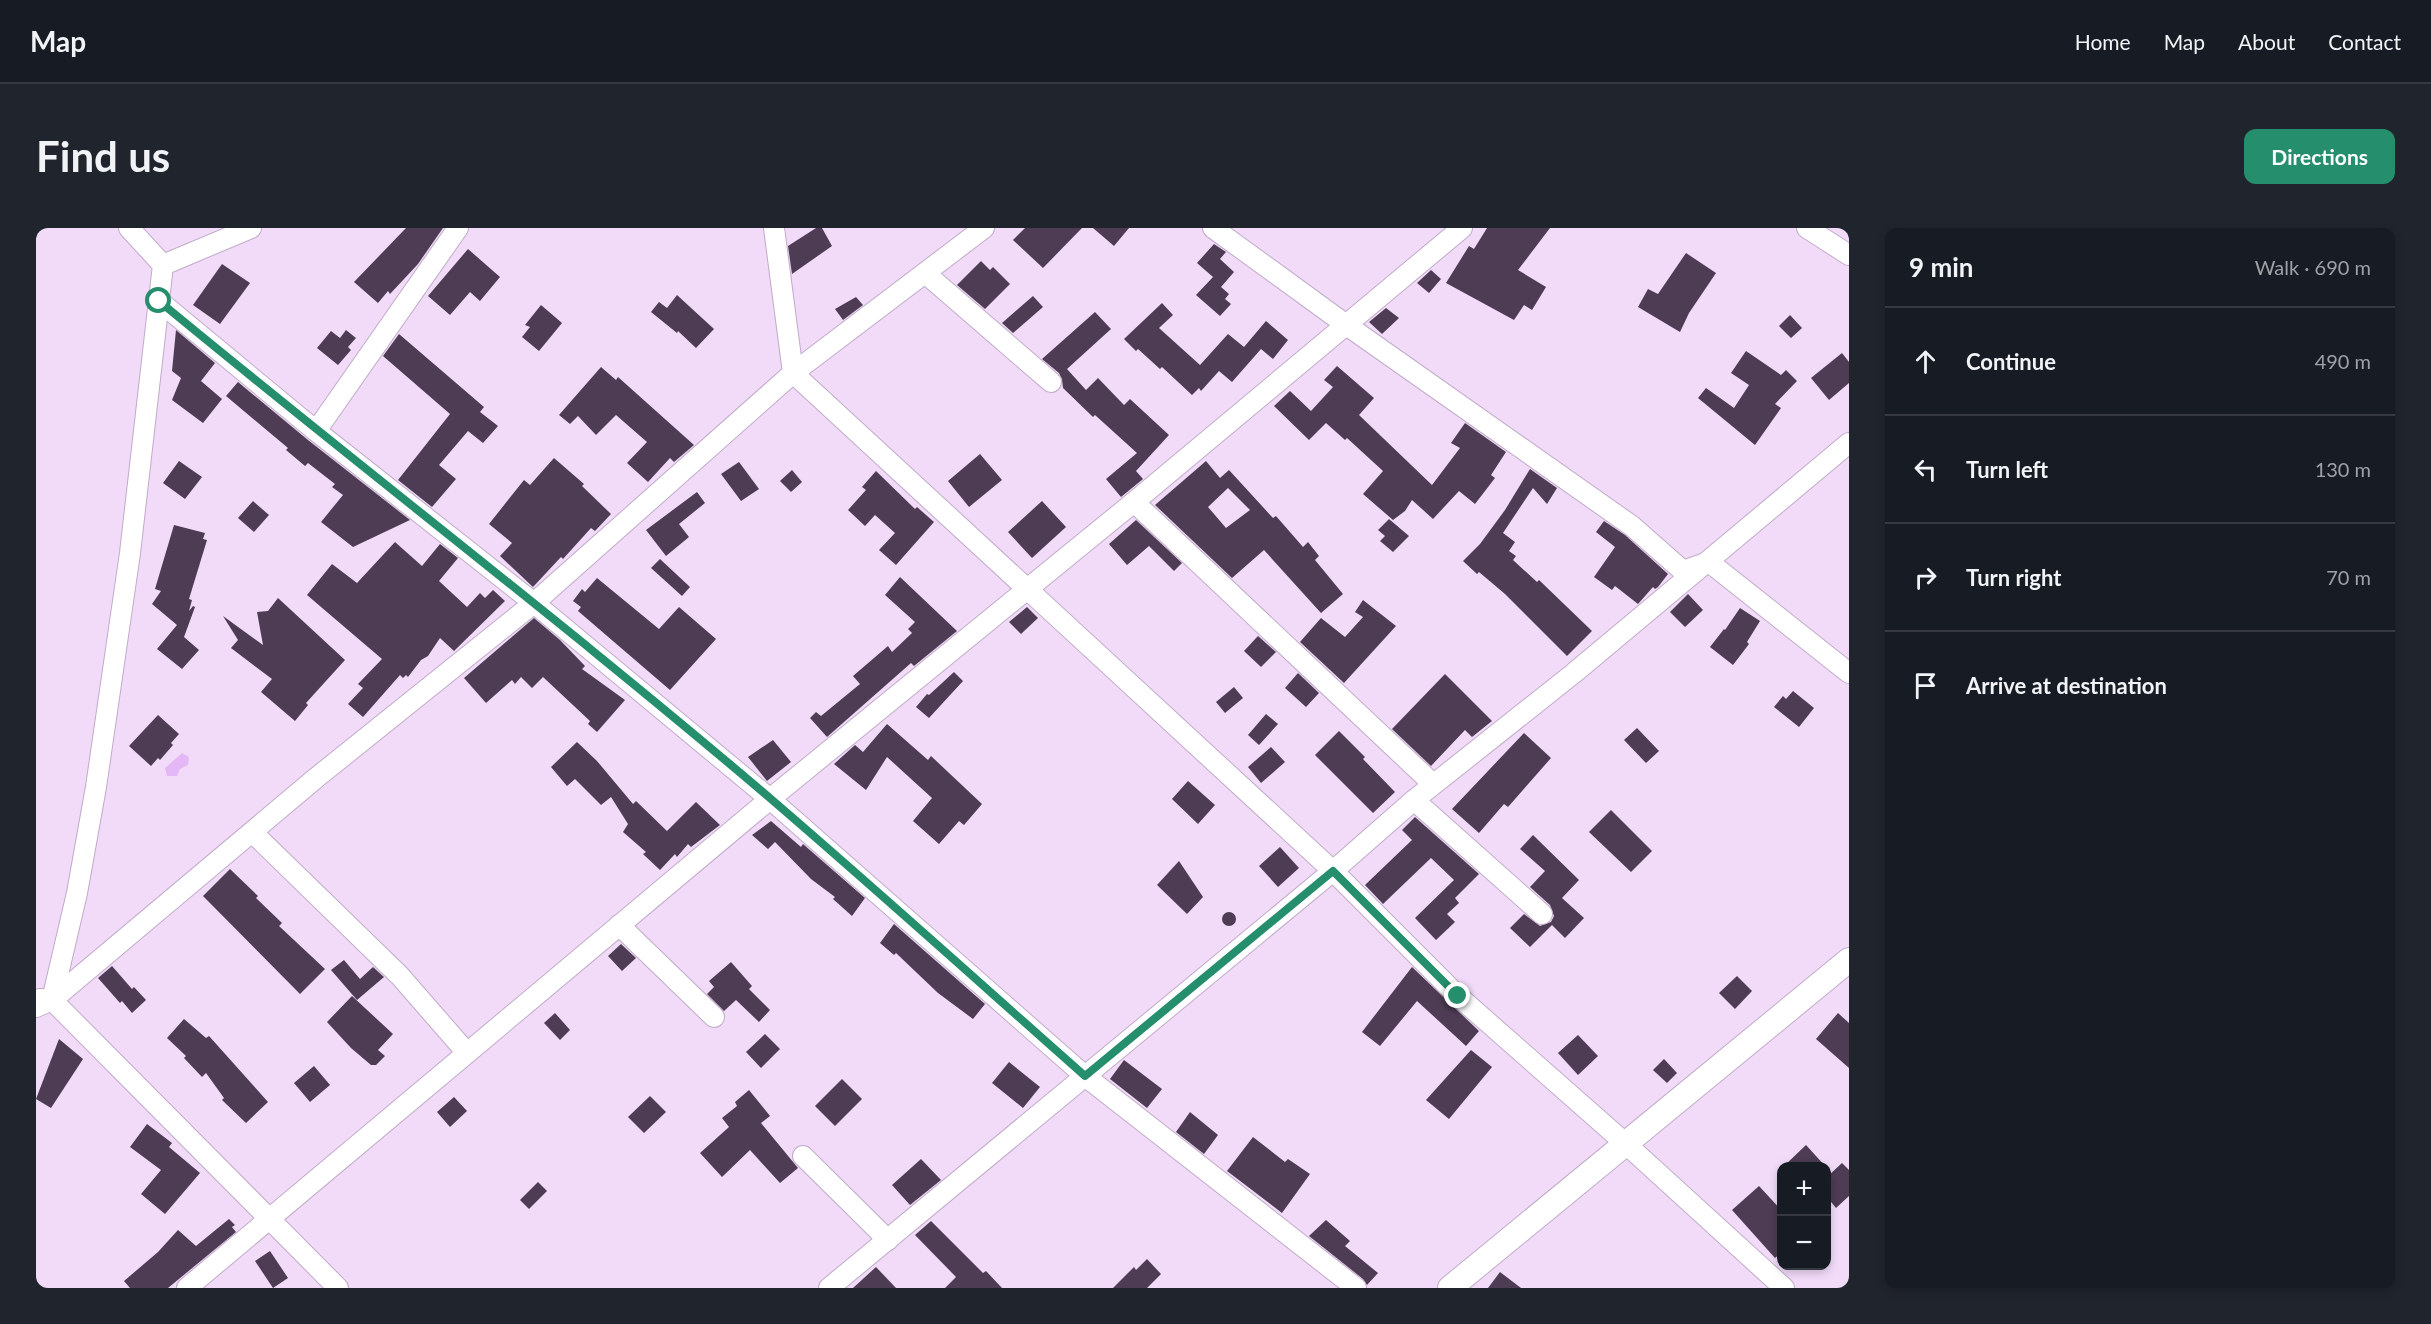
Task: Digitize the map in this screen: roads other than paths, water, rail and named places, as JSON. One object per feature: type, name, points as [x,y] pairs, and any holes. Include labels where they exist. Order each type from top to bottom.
[{"type":"main road","points":[[1450,1288],[1845,970]]},
{"type":"street","points":[[41,1002],[77,893],[96,787],[130,553],[159,301],[163,265],[129,228]]},
{"type":"street","points":[[163,265],[251,228]]},
{"type":"street","points":[[316,431],[458,228]]},
{"type":"street","points":[[774,228],[793,373],[1333,871],[1458,996],[1626,1144],[1784,1288]]},
{"type":"street","points":[[41,1002],[253,833],[316,778],[534,603],[793,373],[984,228]]},
{"type":"street","points":[[1213,228],[1632,526],[1683,571],[1709,562]]},
{"type":"street","points":[[187,1288],[770,799],[1134,502],[1462,228]]},
{"type":"street","points":[[1807,228],[1849,255]]},
{"type":"street","points":[[925,273],[1052,382]]},
{"type":"street","points":[[159,301],[316,431],[534,603],[770,799],[1085,1076],[1356,1288]]},
{"type":"street","points":[[829,1288],[1333,871],[1433,784],[1709,562],[1849,443]]},
{"type":"street","points":[[1134,502],[1433,784]]},
{"type":"street","points":[[1709,562],[1849,673]]},
{"type":"street","points":[[1414,800],[1542,914]]},
{"type":"street","points":[[253,833],[400,976],[467,1053]]},
{"type":"street","points":[[619,925],[714,1017]]},
{"type":"street","points":[[41,1002],[338,1288]]},
{"type":"street","points":[[803,1156],[888,1240]]}]
